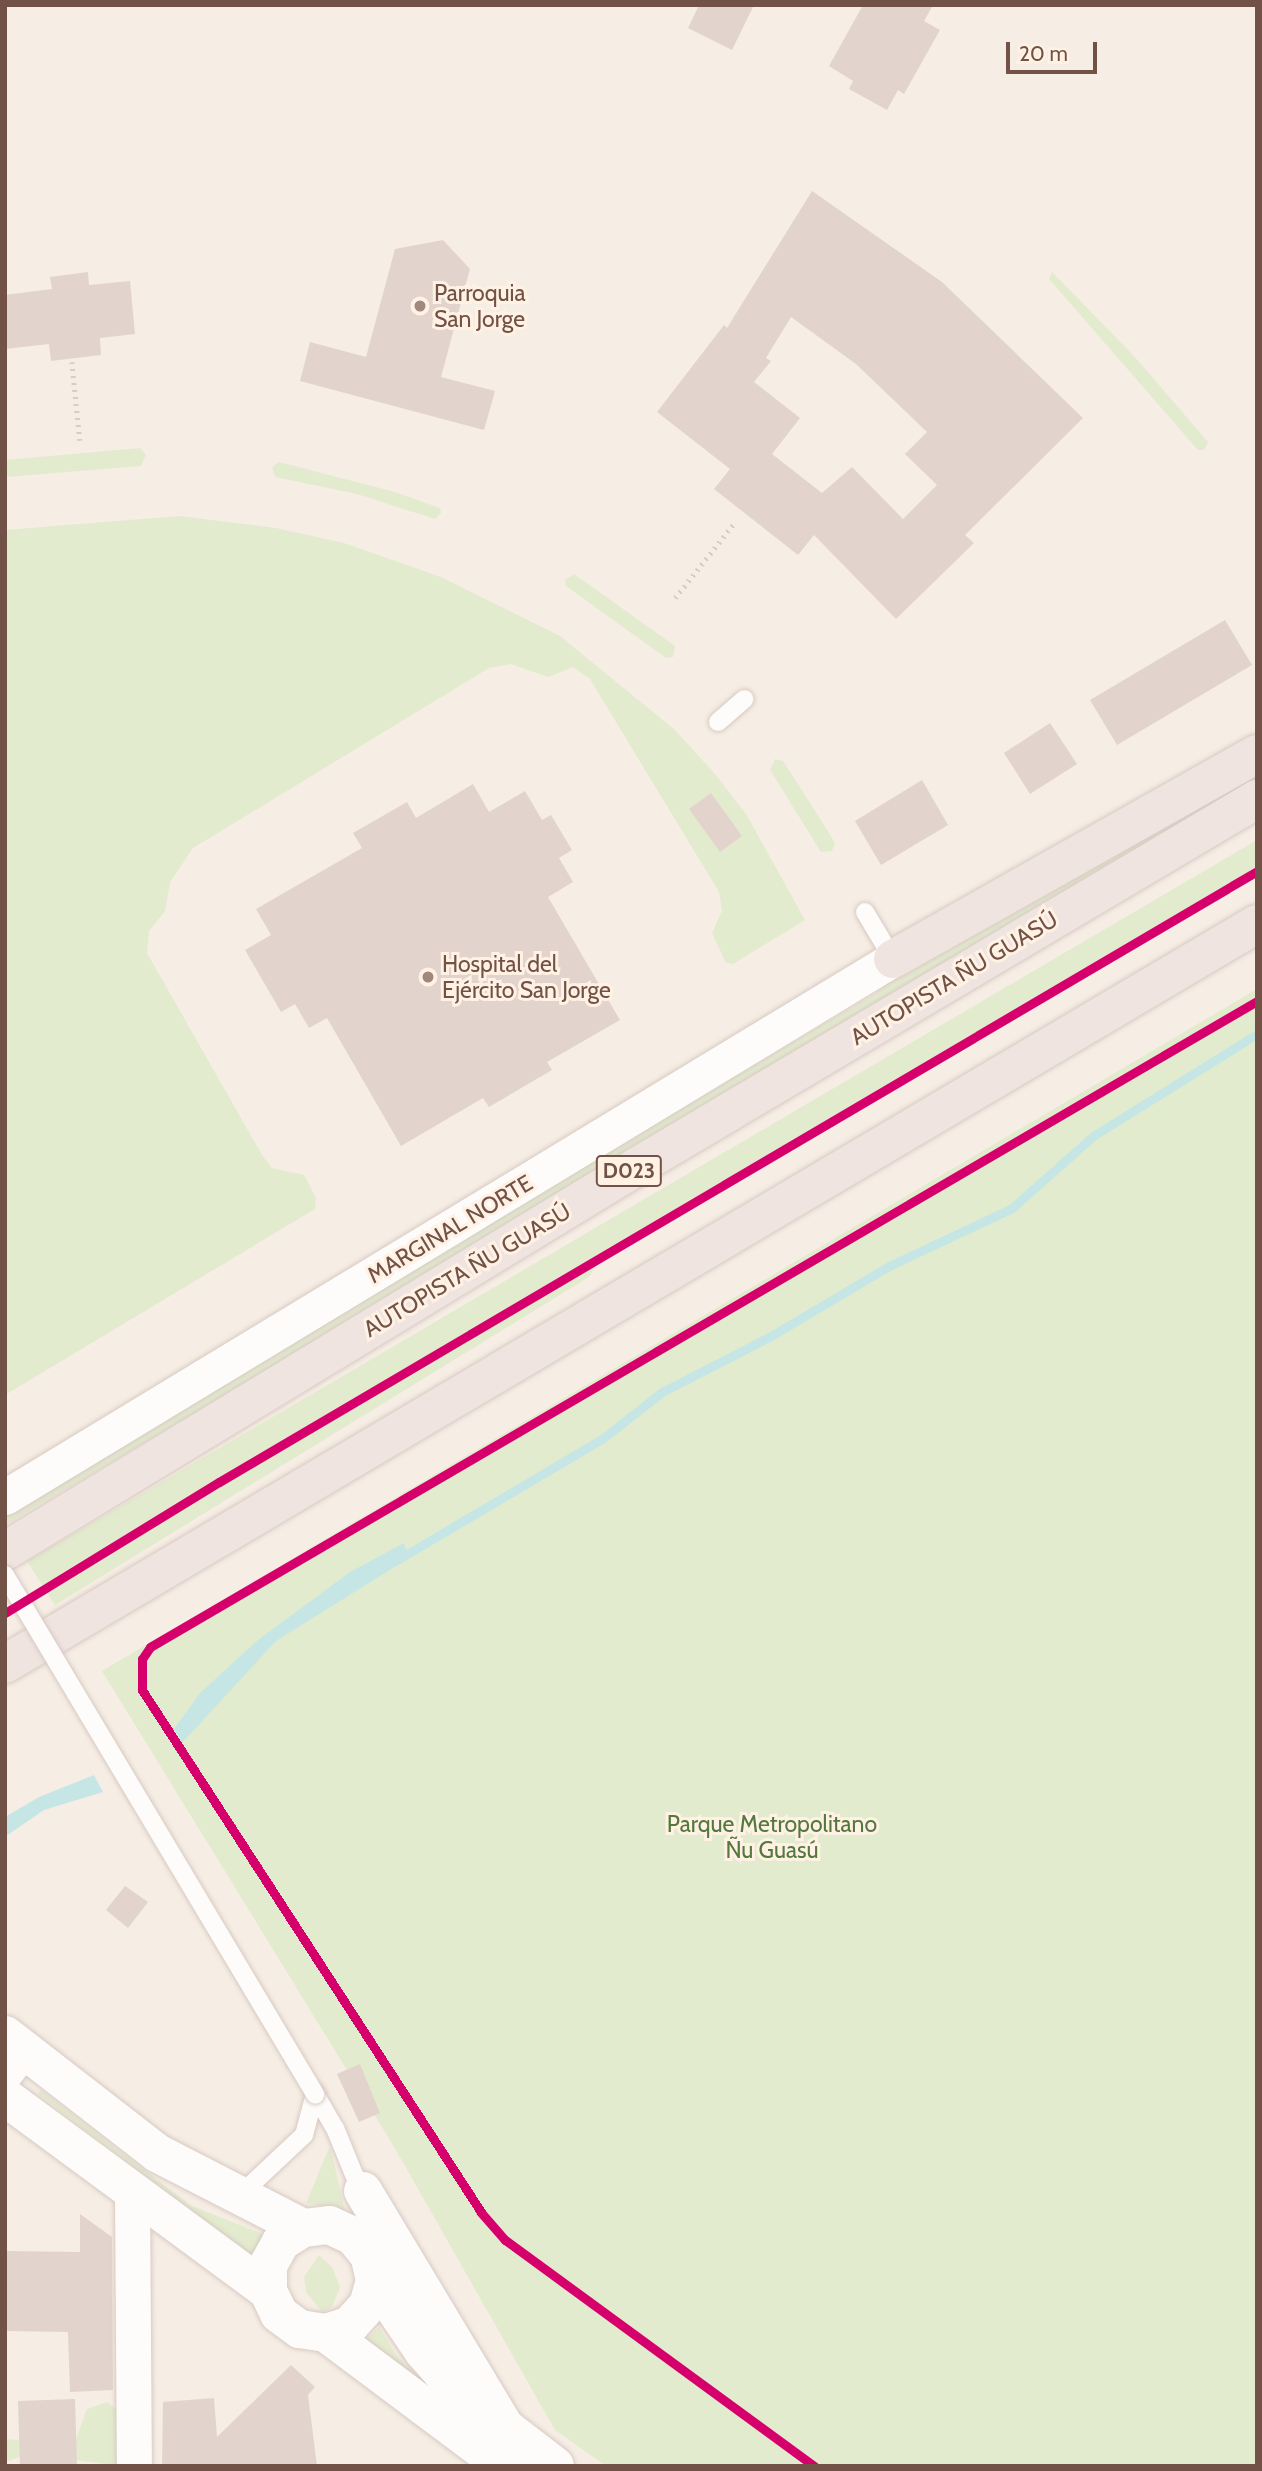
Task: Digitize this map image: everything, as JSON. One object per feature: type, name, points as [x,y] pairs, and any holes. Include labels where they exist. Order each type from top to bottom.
[{"type":"highway","points":[[893,959],[1257,754]]},
{"type":"highway","name":"AUTOPISTA ÑU GUASÚ","points":[[5,1551],[638,1166],[1257,799]]},
{"type":"highway","points":[[5,1664],[1257,924]]},
{"type":"main road","points":[[11,2052],[157,2152],[303,2228]]},
{"type":"main road","points":[[5,2097],[132,2194],[268,2291]]},
{"type":"main road","points":[[363,2191],[505,2427]]},
{"type":"main road","points":[[375,2280],[368,2305],[350,2325],[326,2333],[300,2329],[279,2314],[268,2291],[268,2265],[281,2242],[303,2228],[329,2225],[353,2235],[369,2255],[375,2280],[423,2351],[459,2392],[555,2466]]},
{"type":"main road","points":[[326,2333],[504,2466]]},
{"type":"street","name":"MARGINAL NORTE","points":[[5,1497],[893,959]]},
{"type":"street","points":[[132,2194],[134,2466]]},
{"type":"lane","points":[[718,722],[744,699]]},
{"type":"lane","points":[[865,912],[893,959]]},
{"type":"lane","points":[[5,1575],[315,2094],[363,2191],[353,2235]]},
{"type":"lane","points":[[240,2195],[304,2136],[315,2094]]},
{"type":"path","points":[[72,362],[80,441]]},
{"type":"path","points":[[675,598],[736,521]]},
{"type":"green space","points":[[1052,272],[1134,356],[1208,442],[1204,450],[1198,450],[1049,279]]},
{"type":"green space","points":[[140,448],[146,455],[141,466],[5,477],[5,460]]},
{"type":"green space","points":[[279,462],[395,492],[440,508],[441,513],[435,519],[357,494],[275,477],[272,467]]},
{"type":"green space","points":[[179,516],[276,528],[344,543],[441,577],[560,636],[675,730],[715,774],[746,814],[805,920],[733,964],[726,963],[712,933],[722,911],[719,892],[590,679],[573,667],[548,677],[511,664],[489,668],[193,848],[170,882],[165,911],[149,931],[147,953],[262,1155],[272,1168],[304,1175],[316,1198],[315,1209],[5,1395],[5,530]]},
{"type":"green space","points":[[574,574],[675,646],[673,657],[666,658],[566,586],[565,580]]},
{"type":"green space","points":[[775,759],[783,761],[809,801],[835,843],[832,851],[821,852],[770,770]]},
{"type":"green space","points":[[1257,767],[1257,784],[5,1525],[5,1506],[877,993],[904,967]]},
{"type":"green space","points":[[1257,840],[1257,875],[601,1257],[589,1277],[55,1605],[27,1561]]},
{"type":"green space","name":"Parque Metropolitano Ñu Guasú","points":[[1257,989],[1257,2466],[606,2466],[555,2430],[393,2145],[102,1671]]},
{"type":"green space","points":[[41,2090],[190,2205],[265,2235],[251,2263],[235,2244],[38,2094]]},
{"type":"green space","points":[[329,2148],[331,2150],[345,2211],[306,2203]]},
{"type":"green space","points":[[319,2255],[332,2267],[340,2287],[332,2307],[322,2312],[306,2292],[304,2277]]},
{"type":"green space","points":[[379,2327],[396,2355],[420,2380],[532,2466],[523,2466],[364,2342]]},
{"type":"green space","points":[[107,2402],[122,2414],[121,2466],[29,2454],[5,2462],[5,2439],[74,2445],[87,2409]]},
{"type":"water","points":[[404,1543],[409,1558],[276,1641],[182,1743],[174,1729],[200,1693],[258,1640],[350,1572]]},
{"type":"water","points":[[94,1775],[103,1792],[44,1810],[6,1836],[5,1817],[39,1797]]},
{"type":"building","points":[[699,5],[754,5],[732,50],[688,28]]},
{"type":"building","points":[[863,5],[933,5],[924,21],[940,30],[904,94],[898,90],[887,110],[849,89],[853,81],[829,66]]},
{"type":"building","points":[[812,191],[942,282],[1083,418],[965,535],[974,543],[896,619],[814,535],[798,555],[714,489],[730,469],[657,412],[724,325],[727,328]],"holes":[[[791,317],[856,364],[927,432],[905,454],[937,485],[903,519],[852,467],[822,493],[772,454],[800,418],[754,382],[771,361],[766,358]]]},
{"type":"building","name":"Parroquia San Jorge","points":[[443,240],[470,269],[441,377],[495,391],[484,430],[300,381],[310,342],[366,357],[395,249]]},
{"type":"building","points":[[88,272],[89,285],[130,281],[135,334],[100,338],[101,355],[51,361],[49,344],[5,349],[5,295],[52,289],[50,277]]},
{"type":"building","points":[[1225,620],[1252,665],[1117,745],[1090,700]]},
{"type":"building","points":[[1050,723],[1077,764],[1030,794],[1004,753]]},
{"type":"building","points":[[922,780],[948,825],[881,865],[855,821]]},
{"type":"building","name":"Hospital del Ejército San Jorge","points":[[473,784],[489,812],[525,791],[542,820],[551,815],[572,850],[559,858],[573,882],[548,897],[620,1020],[547,1062],[552,1070],[489,1107],[483,1098],[401,1146],[327,1018],[309,1028],[295,1004],[281,1012],[245,950],[271,935],[256,909],[362,848],[353,833],[407,802],[416,818]]},
{"type":"building","points":[[711,793],[742,836],[720,852],[689,809]]},
{"type":"building","points":[[125,1886],[148,1902],[128,1928],[106,1910]]},
{"type":"building","points":[[360,2064],[380,2113],[359,2122],[337,2074]]},
{"type":"building","points":[[80,2214],[112,2237],[113,2390],[70,2392],[68,2332],[5,2331],[7,2251],[80,2252]]},
{"type":"building","points":[[291,2365],[315,2387],[308,2395],[317,2466],[162,2466],[163,2402],[214,2398],[217,2437]]},
{"type":"building","points":[[75,2399],[77,2466],[20,2466],[18,2401]]},
{"type":"waterway","points":[[397,1560],[602,1439],[662,1392],[771,1336],[889,1266],[1012,1208],[1093,1136],[1257,1034]]},
{"type":"cycle path","points":[[5,1613],[219,1482],[1257,871]]},
{"type":"cycle path","points":[[814,2466],[505,2240],[481,2212],[142,1690],[142,1659],[150,1647],[1257,1001]]},
{"type":"place","name":"Parroquia San Jorge","points":[[420,306]]},
{"type":"place","name":"Hospital del Ejército San Jorge","points":[[428,977]]}]
